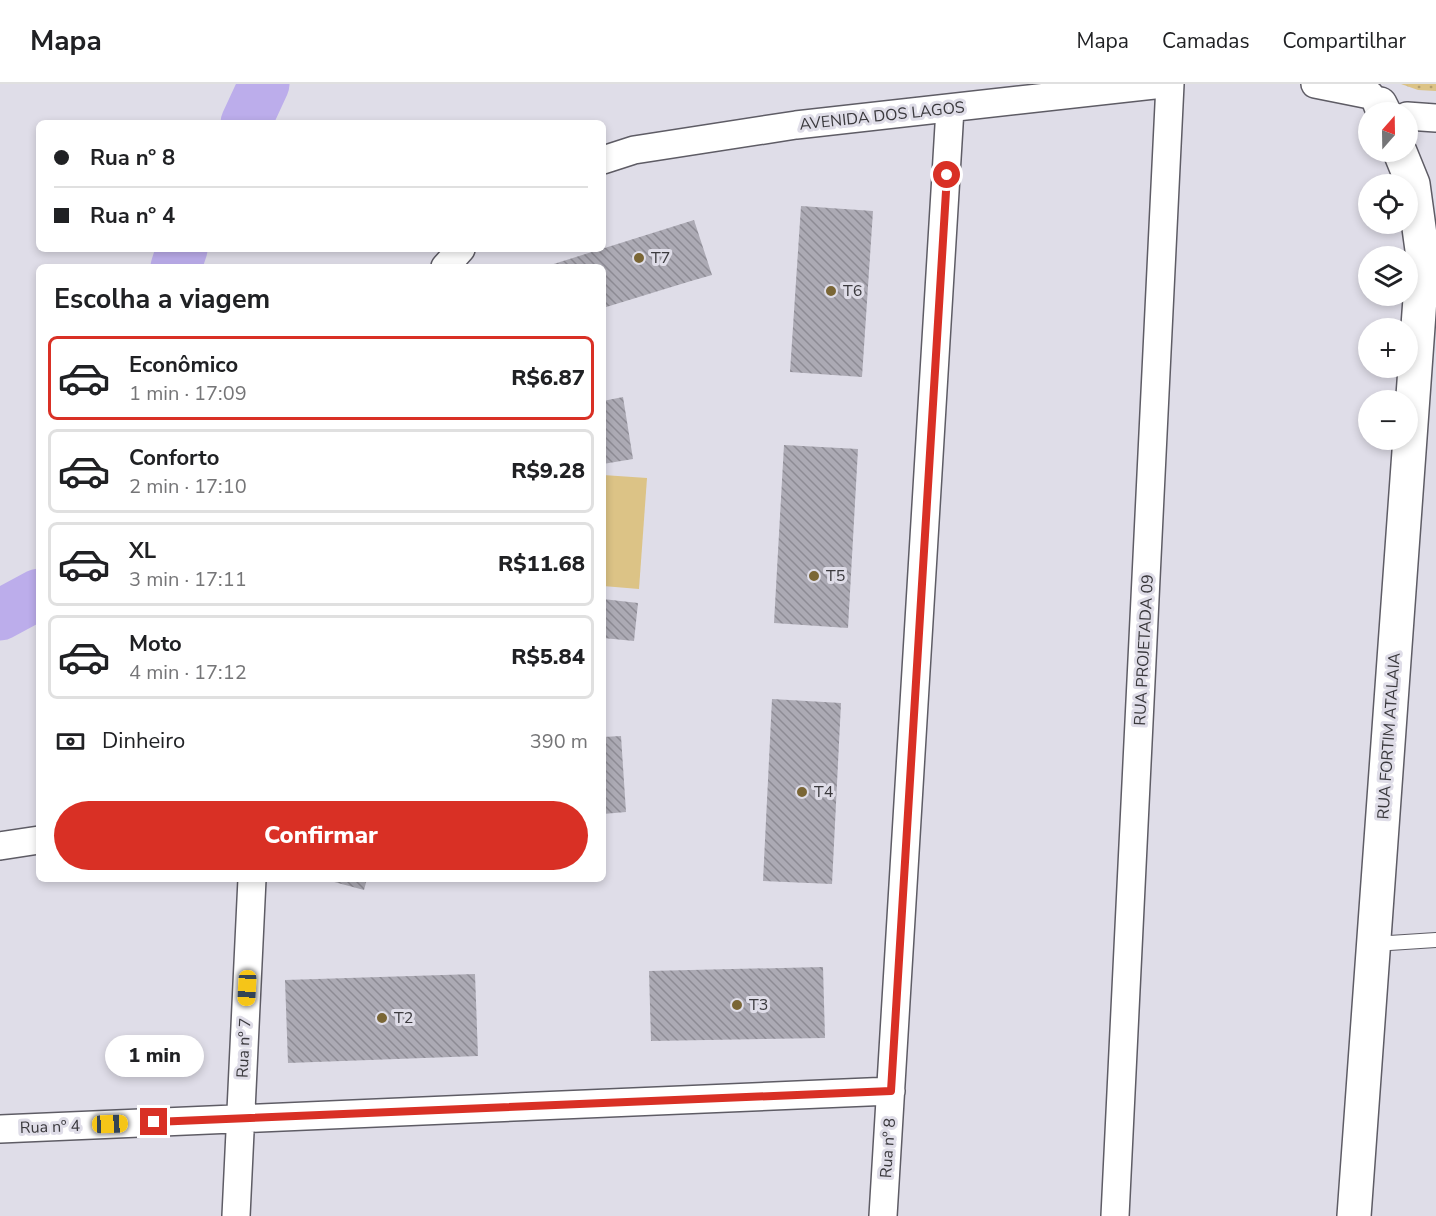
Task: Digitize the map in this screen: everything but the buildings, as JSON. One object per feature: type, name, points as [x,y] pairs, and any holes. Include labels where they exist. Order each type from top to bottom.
[{"type":"street","name":"AVENIDA DOS LAGOS","points":[[606,159],[633,150],[785,127],[1163,84]]},
{"type":"street","name":"RUA PROJETADA 09","points":[[1115,1216],[1170,84]]},
{"type":"street","points":[[1315,84],[1376,102]]},
{"type":"street","name":"Rua nº 8","points":[[883,1216],[950,109]]},
{"type":"street","points":[[1418,113],[1436,118]]},
{"type":"street","name":"RUA FORTIM ATALAIA","points":[[1354,1216],[1423,257],[1413,184],[1405,162]]},
{"type":"street","name":"RUA FORTIM ATALAIA","points":[[1423,257],[1436,222]]},
{"type":"street","points":[[448,264],[458,252]]},
{"type":"street","points":[[0,846],[36,840]]},
{"type":"street","name":"Rua nº 7","points":[[236,1216],[252,882]]},
{"type":"street","name":"Rua nº 4","points":[[0,1129],[891,1091]]},
{"type":"lane","points":[[1374,944],[1436,940]]},
{"type":"shaded area","points":[[1401,84],[1436,84],[1436,91],[1418,90]]},
{"type":"shaded area","points":[[606,475],[647,478],[639,589],[606,586]]},
{"type":"waterway","points":[[247,120],[264,84]]},
{"type":"waterway","points":[[177,264],[181,252]]},
{"type":"waterway","points":[[0,615],[36,596]]},
{"type":"place","name":"T7","points":[[639,258]]},
{"type":"place","name":"T6","points":[[831,291]]},
{"type":"place","name":"T5","points":[[814,576]]},
{"type":"place","name":"T4","points":[[802,792]]},
{"type":"place","name":"T3","points":[[737,1005]]},
{"type":"place","name":"T2","points":[[382,1018]]},
{"type":"route","points":[[154,1122],[891,1091],[947,175]]}]
